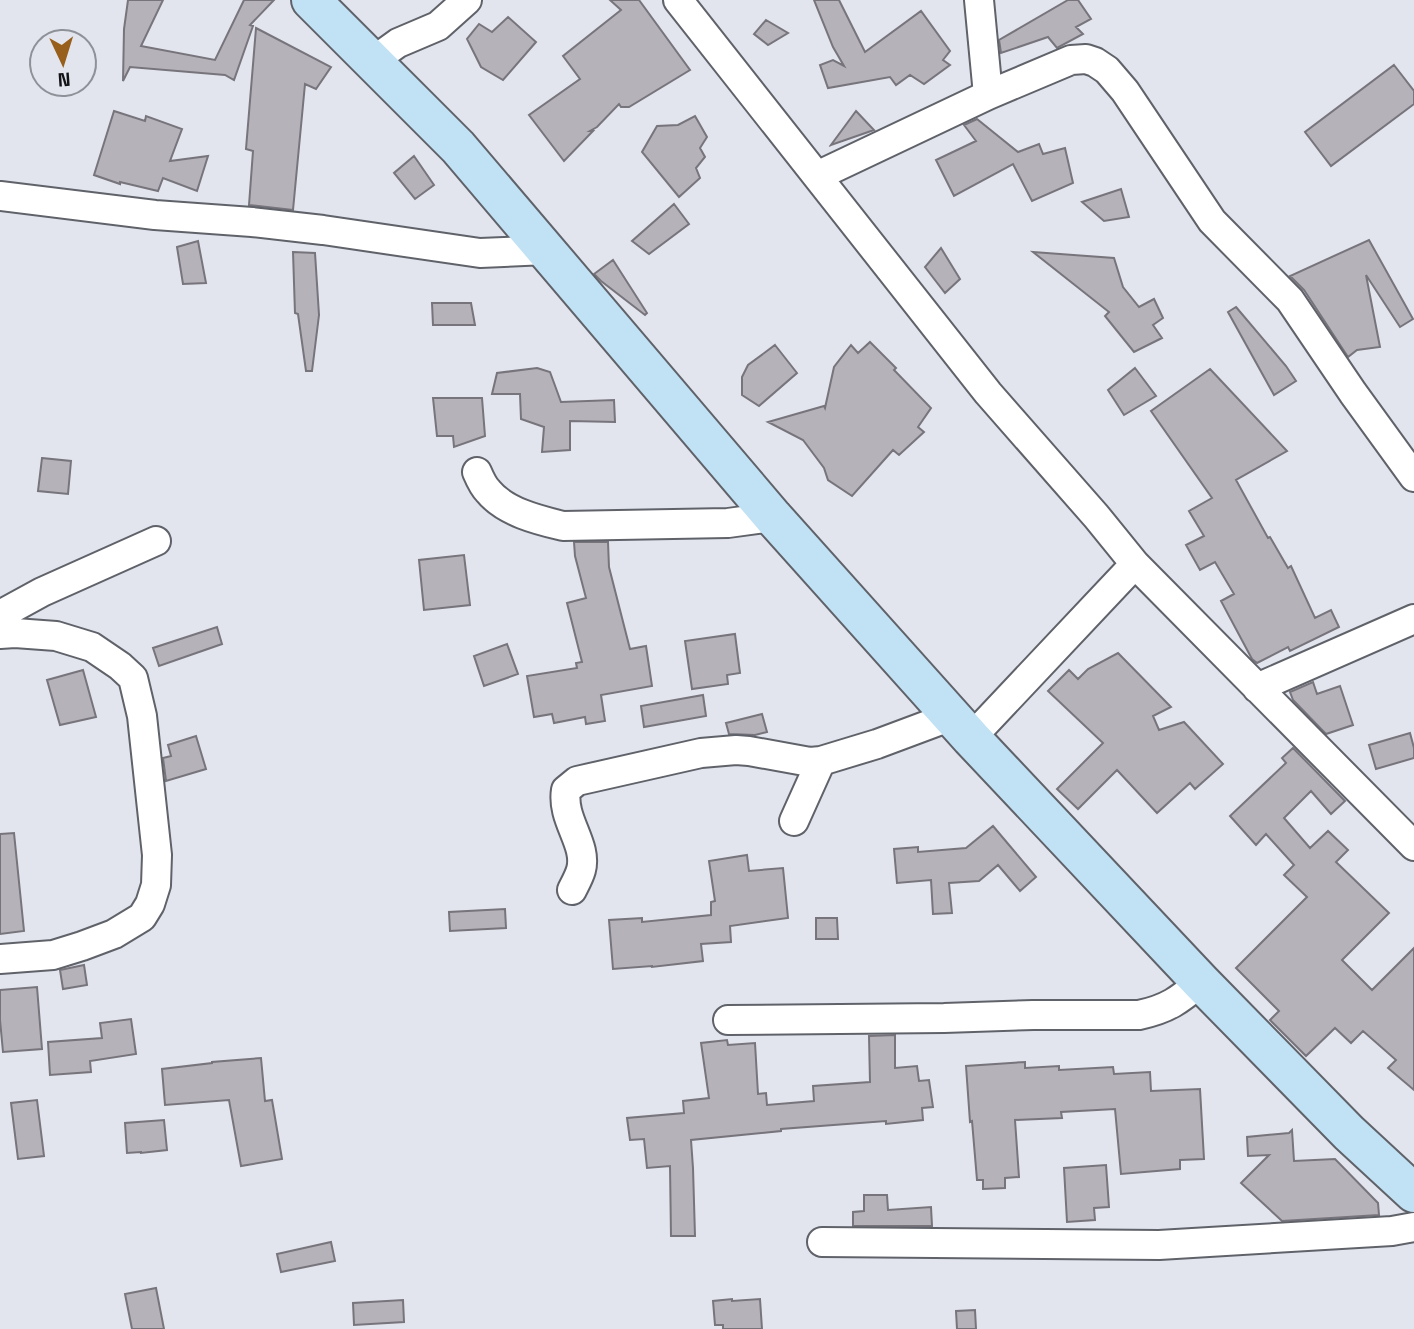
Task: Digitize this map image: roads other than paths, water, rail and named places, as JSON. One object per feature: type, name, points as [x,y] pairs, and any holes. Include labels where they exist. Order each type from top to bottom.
[{"type":"street","points":[[311,0],[458,147],[772,517],[961,727],[1201,982],[1349,1133],[1414,1193]]},
{"type":"street","points":[[373,61],[398,43],[438,26],[467,0]]},
{"type":"street","points":[[678,0],[988,393],[1135,564],[1414,846]]},
{"type":"street","points":[[979,0],[988,94]]},
{"type":"street","points":[[817,176],[988,94],[1071,60],[1086,59],[1095,62],[1107,70],[1125,91],[1212,221],[1290,300],[1414,477]]},
{"type":"street","points":[[0,196],[155,215],[323,230],[480,253],[547,250]]},
{"type":"street","points":[[477,472],[489,494],[503,504],[563,526],[728,523],[772,517]]},
{"type":"street","points":[[0,615],[41,592],[156,541]]},
{"type":"street","points":[[572,890],[581,869],[581,856],[565,807],[565,797],[566,790],[577,781],[701,753],[736,750],[810,762],[821,761],[877,744],[961,727],[1135,564]]},
{"type":"street","points":[[1257,688],[1414,618]]},
{"type":"street","points":[[0,634],[56,636],[92,646],[133,678],[142,716],[157,855],[156,885],[150,904],[142,917],[114,934],[53,955],[0,959]]},
{"type":"street","points":[[794,821],[821,761]]},
{"type":"street","points":[[728,1020],[944,1018],[1033,1014],[1139,1015],[1169,1006],[1201,982]]},
{"type":"street","points":[[822,1242],[1159,1245],[1392,1231],[1414,1227]]}]
